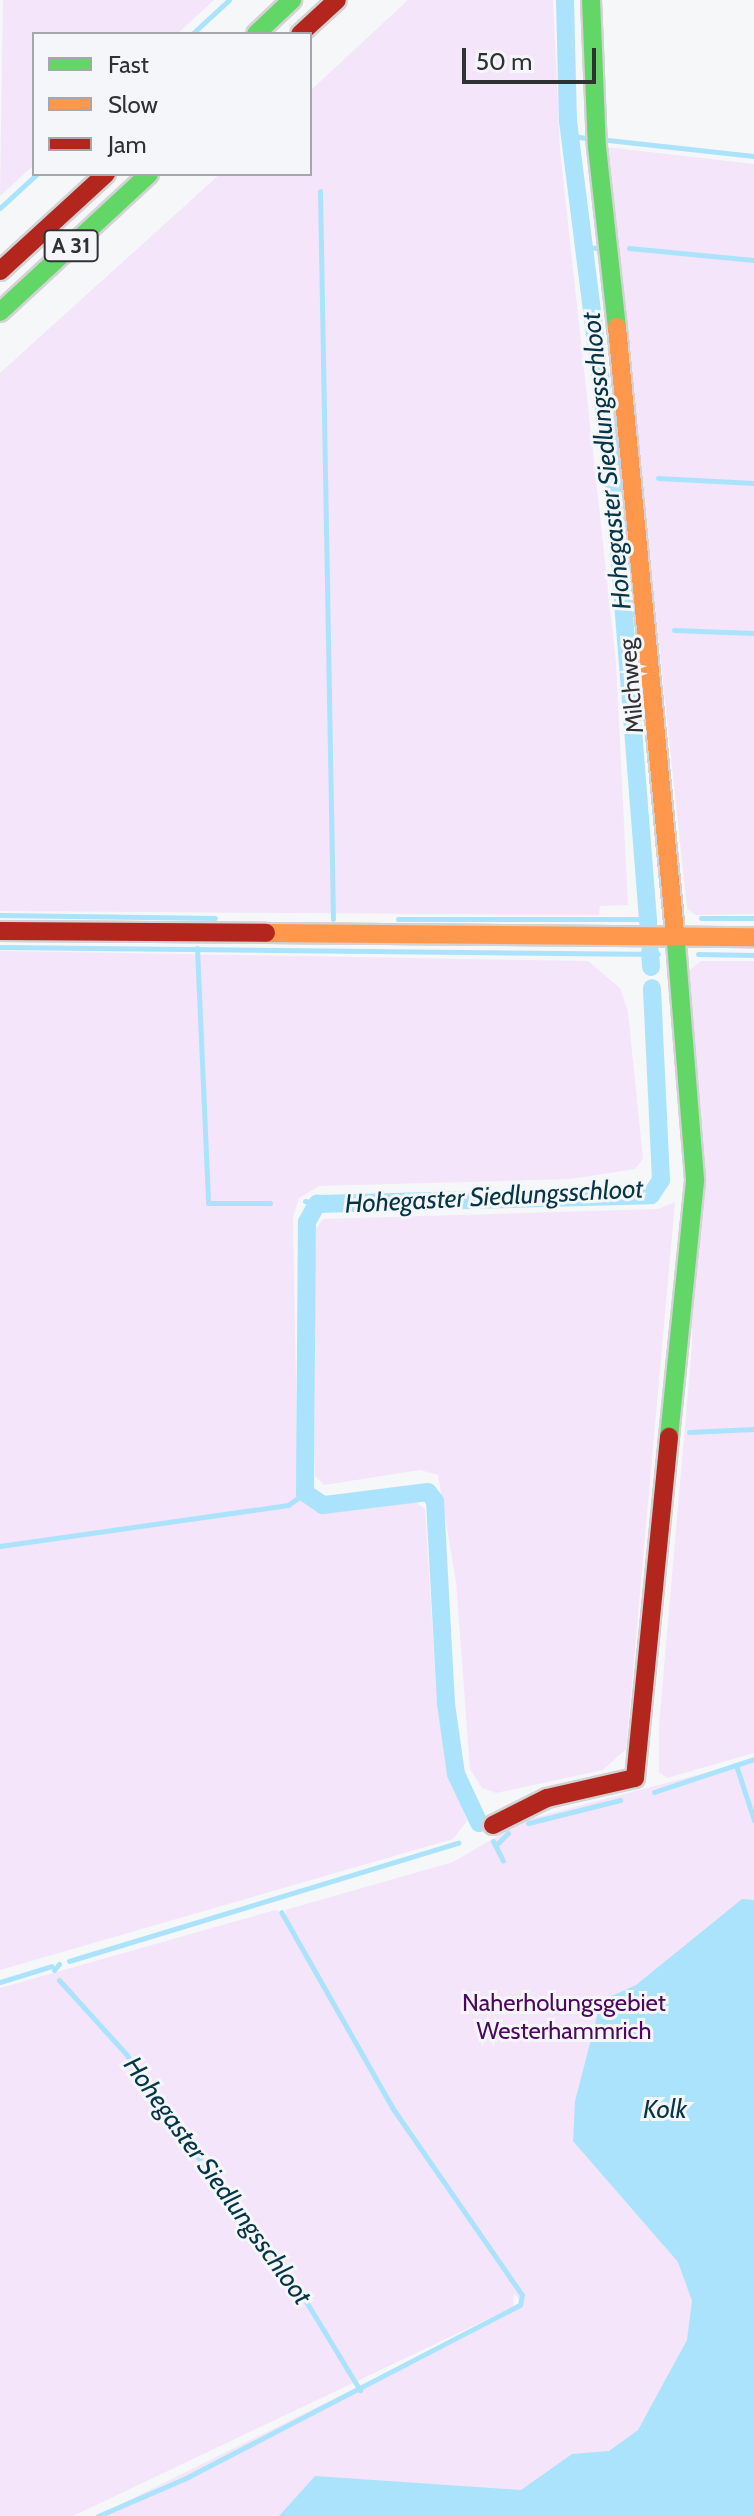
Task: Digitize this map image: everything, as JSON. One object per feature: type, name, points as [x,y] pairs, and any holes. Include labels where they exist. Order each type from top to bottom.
[{"type":"main road","points":[[258,32],[292,0]]},
{"type":"main road","points":[[302,32],[337,0]]},
{"type":"main road","name":"Milchweg","points":[[493,1825],[547,1798],[635,1778],[642,1746],[695,1179],[648,603],[597,139],[591,0]]},
{"type":"main road","name":"A 31","points":[[0,271],[104,176]]},
{"type":"main road","name":"A 31","points":[[0,312],[147,176]]},
{"type":"main road","points":[[0,931],[754,937]]},
{"type":"green space","points":[[3,0],[214,0],[179,32],[32,32],[32,167],[0,196]]},
{"type":"green space","points":[[408,0],[553,0],[560,150],[616,662],[628,905],[600,906],[599,915],[0,911],[0,373],[218,176],[312,176],[312,89]]},
{"type":"green space","points":[[606,147],[754,164],[754,914],[695,915],[687,908]]},
{"type":"green space","points":[[0,951],[588,961],[620,988],[628,1012],[643,1159],[635,1169],[571,1179],[319,1186],[299,1198],[293,1217],[298,1494],[321,1511],[412,1499],[425,1509],[437,1703],[446,1763],[467,1821],[453,1839],[0,1970]]},
{"type":"green space","points":[[701,961],[754,961],[754,1753],[667,1778],[659,1772],[659,1725],[692,1346],[690,970]]},
{"type":"green space","points":[[675,1202],[626,1749],[603,1770],[496,1793],[482,1788],[470,1769],[456,1582],[438,1475],[420,1470],[324,1485],[315,1476],[315,1230],[323,1219],[658,1209]]},
{"type":"green space","name":"Naherholungsgebiet Westerhammrich","points":[[754,1760],[754,2516],[97,2516],[523,2305],[514,2293],[513,2307],[73,2516],[0,2516],[0,1988],[275,1910],[287,1915],[285,1910],[453,1862],[525,1820]]},
{"type":"water","name":"Kolk","points":[[742,1899],[754,1900],[754,2516],[279,2516],[315,2476],[521,2490],[572,2454],[609,2451],[638,2430],[687,2340],[692,2301],[678,2262],[573,2141],[575,2101],[601,2001],[636,1985]]},
{"type":"waterway","points":[[194,32],[229,0]]},
{"type":"waterway","name":"Hohegaster Siedlungsschloot","points":[[565,0],[568,121],[613,475],[648,923]]},
{"type":"waterway","points":[[573,136],[586,138]]},
{"type":"waterway","points":[[608,140],[754,156]]},
{"type":"waterway","points":[[0,208],[35,176]]},
{"type":"waterway","points":[[320,191],[333,919]]},
{"type":"waterway","points":[[585,247],[597,248]]},
{"type":"waterway","points":[[629,248],[754,260]]},
{"type":"waterway","points":[[613,475],[625,476]]},
{"type":"waterway","points":[[658,478],[754,483]]},
{"type":"waterway","points":[[674,630],[754,633]]},
{"type":"waterway","points":[[0,915],[215,918]]},
{"type":"waterway","points":[[701,918],[754,918]]},
{"type":"waterway","points":[[398,919],[654,919]]},
{"type":"waterway","points":[[0,947],[658,954]]},
{"type":"waterway","points":[[197,948],[208,1203],[270,1203]]},
{"type":"waterway","name":"Hohegaster Siedlungsschloot","points":[[650,952],[651,967]]},
{"type":"waterway","points":[[698,954],[754,955]]},
{"type":"waterway","name":"Hohegaster Siedlungsschloot","points":[[479,1823],[456,1774],[446,1704],[435,1501],[428,1492],[323,1505],[305,1493],[307,1222],[317,1204],[651,1195],[661,1180],[652,988]]},
{"type":"waterway","points":[[305,1201],[317,1204]]},
{"type":"waterway","points":[[689,1432],[754,1429]]},
{"type":"waterway","points":[[0,1546],[288,1505],[305,1493]]},
{"type":"waterway","points":[[654,1792],[754,1759]]},
{"type":"waterway","points":[[736,1765],[754,1820]]},
{"type":"waterway","points":[[528,1823],[620,1800]]},
{"type":"waterway","points":[[496,1845],[508,1833]]},
{"type":"waterway","points":[[493,1841],[503,1861]]},
{"type":"waterway","name":"Hohegaster Siedlungsschloot","points":[[69,1961],[458,1843]]},
{"type":"waterway","points":[[98,2516],[184,2479],[520,2305],[522,2295],[392,2107],[281,1912]]},
{"type":"waterway","name":"Hohegaster Siedlungsschloot","points":[[54,1970],[59,1964]]},
{"type":"waterway","points":[[0,1982],[52,1966]]},
{"type":"waterway","name":"Hohegaster Siedlungsschloot","points":[[59,1980],[126,2054],[237,2213],[279,2257],[360,2390]]},
{"type":"traffic: fast","points":[[258,32],[292,0]]},
{"type":"traffic: fast","points":[[591,0],[597,147],[617,327]]},
{"type":"traffic: fast","points":[[0,312],[147,176]]},
{"type":"traffic: fast","points":[[669,1437],[695,1179],[675,933]]},
{"type":"traffic: slow","points":[[617,327],[675,933]]},
{"type":"traffic: slow","points":[[266,933],[754,937]]},
{"type":"traffic: jam","points":[[302,32],[337,0]]},
{"type":"traffic: jam","points":[[0,271],[104,176]]},
{"type":"traffic: jam","points":[[0,931],[266,933]]},
{"type":"traffic: jam","points":[[493,1825],[547,1798],[635,1778],[669,1437]]}]
